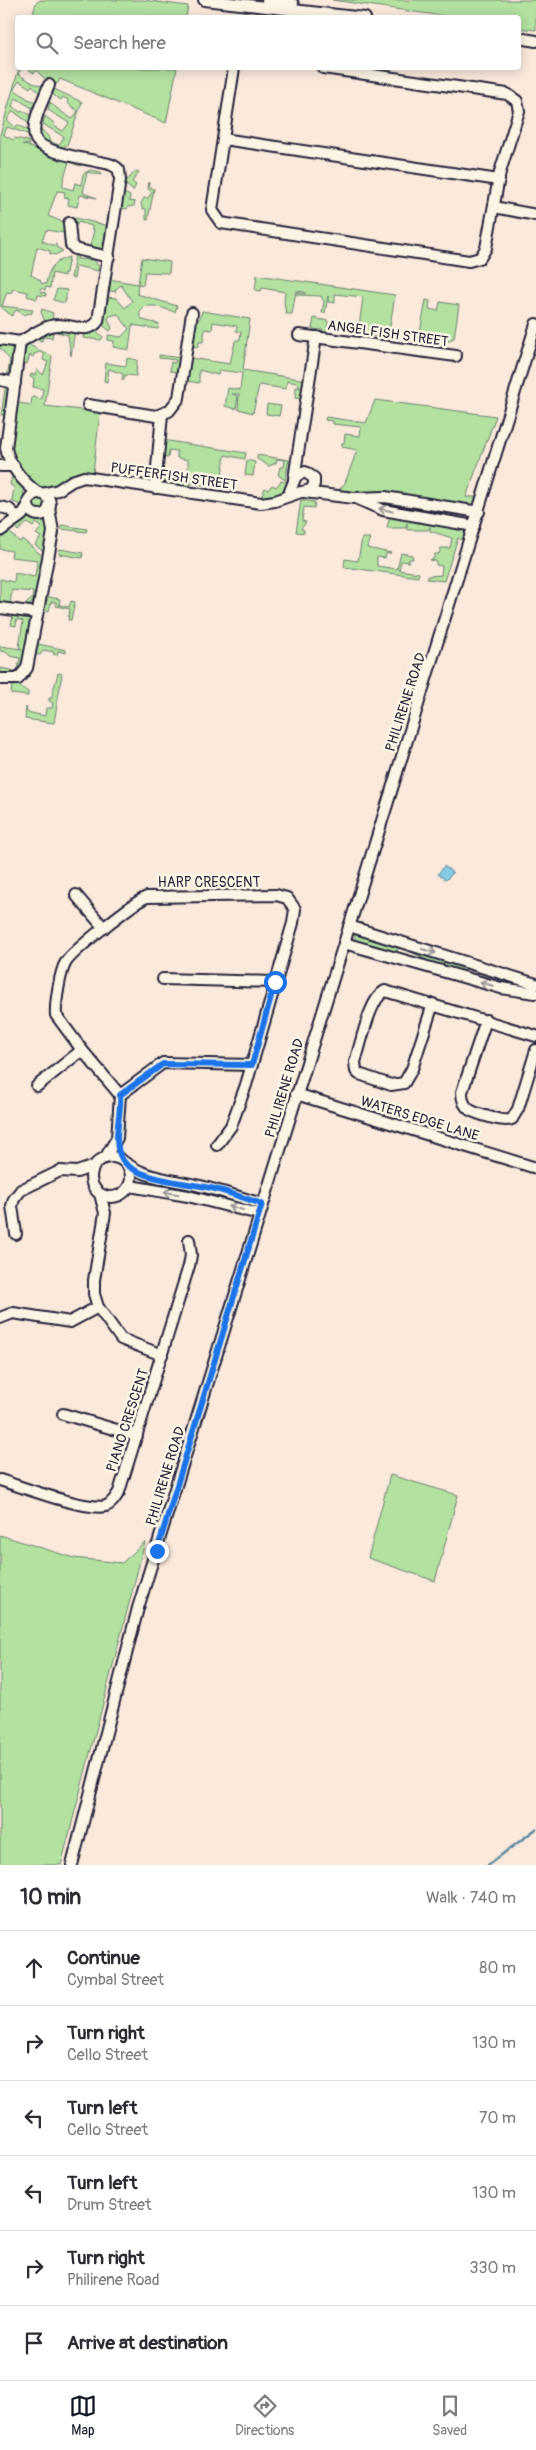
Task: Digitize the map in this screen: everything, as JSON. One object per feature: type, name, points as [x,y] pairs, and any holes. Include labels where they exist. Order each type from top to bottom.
[{"type":"street","points":[[204,0],[346,15]]},
{"type":"street","points":[[521,38],[536,41]]},
{"type":"street","points":[[234,70],[212,210],[218,221],[226,225],[469,261],[480,258],[484,254],[499,180],[519,111],[519,106],[514,97],[507,94],[337,70]]},
{"type":"street","points":[[0,339],[20,342],[53,325],[87,328],[94,326],[100,313],[120,170],[107,163],[53,151],[38,142],[35,138],[36,123],[49,85]]},
{"type":"street","points":[[222,139],[499,180]]},
{"type":"street","points":[[494,207],[536,216]]},
{"type":"street","points":[[69,223],[72,244],[75,249],[109,257]]},
{"type":"street","points":[[88,405],[162,415],[169,411],[179,398],[192,313]]},
{"type":"street","name":"PHILIRENE ROAD","points":[[72,1865],[138,1608],[536,324]]},
{"type":"street","name":"ANGELFISH STREET","points":[[299,335],[456,356]]},
{"type":"street","name":"ANGELFISH STREET","points":[[298,486],[299,446],[316,337]]},
{"type":"street","points":[[20,342],[15,383],[5,421],[6,448],[14,466],[26,485],[34,510]]},
{"type":"street","points":[[0,380],[15,383]]},
{"type":"street","points":[[155,488],[162,415]]},
{"type":"street","name":"ANGELFISH STREET","points":[[299,446],[312,477]]},
{"type":"street","points":[[0,466],[14,466]]},
{"type":"street","points":[[327,495],[312,477],[302,472],[298,486],[327,495],[354,498],[385,497],[479,512]]},
{"type":"street","name":"PUFFERFISH STREET","points":[[0,531],[34,510],[72,480],[84,477],[261,503],[275,501],[288,496],[298,486],[310,490],[312,477]]},
{"type":"street","points":[[26,485],[47,497],[34,510]]},
{"type":"street","name":"PUFFERFISH STREET","points":[[34,510],[40,493],[58,490]]},
{"type":"street","points":[[354,498],[383,510],[474,526]]},
{"type":"street","points":[[442,520],[444,506]]},
{"type":"street","points":[[0,507],[34,510],[52,523],[52,541],[25,672],[14,680],[0,679]]},
{"type":"street","points":[[0,608],[37,613]]},
{"type":"street","name":"HARP CRESCENT","points":[[120,1095],[59,1022],[56,1010],[66,962],[137,901],[153,896],[276,895],[291,901],[296,913],[275,982]]},
{"type":"street","points":[[76,896],[104,928]]},
{"type":"street","points":[[349,926],[536,991]]},
{"type":"street","points":[[344,943],[501,988],[536,991]]},
{"type":"street","points":[[399,959],[403,944]]},
{"type":"street","points":[[162,979],[275,982],[252,1065],[231,1126],[217,1145]]},
{"type":"street","points":[[433,1004],[412,1069],[404,1083],[390,1085],[359,1074],[356,1071],[356,1062],[372,1008],[380,993],[390,992],[433,1004],[536,1036]]},
{"type":"street","points":[[486,1020],[462,1092],[463,1101],[469,1110],[506,1121],[512,1119],[518,1109],[536,1050]]},
{"type":"street","points":[[37,1086],[82,1050]]},
{"type":"street","points":[[100,1194],[110,1198],[124,1193],[130,1186],[132,1177],[124,1162],[117,1138],[121,1104],[120,1095],[163,1064],[252,1065]]},
{"type":"street","name":"WATERS EDGE LANE","points":[[296,1094],[536,1168]]},
{"type":"street","points":[[16,1234],[12,1214],[17,1193],[60,1171],[77,1172],[94,1166],[105,1158],[117,1138]]},
{"type":"street","points":[[105,1158],[114,1157],[141,1173],[154,1178],[198,1185],[261,1209]]},
{"type":"street","points":[[92,1183],[94,1166]]},
{"type":"street","points":[[0,1318],[13,1313],[70,1322],[98,1307],[94,1287],[105,1213],[100,1194],[92,1183],[77,1172]]},
{"type":"street","points":[[194,1197],[198,1185]]},
{"type":"street","points":[[130,1186],[261,1209]]},
{"type":"street","points":[[105,1213],[116,1197]]},
{"type":"street","points":[[162,1355],[190,1261],[189,1240]]},
{"type":"street","name":"PIANO CRESCENT","points":[[0,1480],[80,1503],[106,1506],[113,1502],[119,1492],[162,1355],[121,1339],[98,1307]]},
{"type":"street","points":[[63,1414],[137,1436]]},
{"type":"green space","points":[[40,0],[143,0],[188,6],[186,15],[33,15],[36,3]]},
{"type":"green space","points":[[332,0],[536,0],[536,30],[521,28],[521,15],[436,15]]},
{"type":"green space","points":[[18,70],[21,70],[18,74],[33,83],[45,87],[40,94],[32,85],[30,88],[19,81],[14,89],[28,99],[40,103],[37,111],[16,98],[12,106],[20,112],[23,111],[35,117],[33,126],[13,111],[7,120],[15,127],[18,125],[30,131],[30,135],[7,127],[4,135],[13,140],[15,138],[28,141],[29,145],[22,144],[67,161],[84,164],[80,166],[69,162],[63,187],[73,190],[75,183],[81,185],[83,174],[90,170],[101,172],[101,175],[87,172],[83,193],[97,198],[80,195],[77,207],[68,205],[69,198],[64,197],[65,192],[57,191],[48,216],[63,222],[67,230],[66,240],[64,240],[64,233],[46,230],[42,241],[53,245],[56,244],[56,247],[63,251],[55,255],[50,254],[50,251],[37,247],[31,275],[40,280],[41,283],[46,284],[53,266],[69,257],[66,273],[64,273],[64,276],[52,273],[50,288],[46,287],[45,290],[42,288],[40,290],[42,293],[45,292],[46,296],[38,295],[37,299],[27,296],[28,292],[13,289],[11,293],[7,292],[2,306],[33,310],[31,314],[25,315],[16,310],[12,316],[0,306],[0,135]]},
{"type":"green space","points":[[36,70],[177,70],[166,123],[60,79],[57,84],[46,80]]},
{"type":"green space","points":[[54,89],[82,102],[67,145],[59,149],[42,141],[39,134],[42,130],[49,137],[49,141],[59,145],[64,137],[43,124],[45,116],[54,123],[54,126],[63,131],[69,123],[48,110],[50,102],[72,119],[78,111],[67,103],[68,100],[63,97],[61,100],[53,95]]},
{"type":"green space","points":[[136,171],[139,172],[132,182],[136,185],[133,191],[124,183]]},
{"type":"green space","points":[[149,182],[150,187],[154,189],[148,220],[146,220],[146,209],[142,208],[141,203],[152,192],[148,189]]},
{"type":"green space","points":[[122,192],[130,196],[129,201],[135,202],[134,206],[127,209],[119,208]]},
{"type":"green space","points":[[75,218],[109,226],[104,247],[100,250],[89,250],[94,230],[92,226],[78,222],[77,225],[74,224]]},
{"type":"green space","points":[[75,255],[78,255],[77,259],[94,260],[99,267],[98,271],[76,266],[74,279],[71,278]]},
{"type":"green space","points":[[142,258],[170,262],[169,273],[145,272],[143,285],[138,284]]},
{"type":"green space","points":[[257,275],[395,295],[388,338],[355,334],[356,326],[359,326],[363,297],[335,294],[335,303],[328,302],[328,296],[325,313],[322,313],[324,302],[321,296],[297,295],[297,292],[305,294],[305,292],[296,291],[292,314],[286,314],[285,292],[262,288],[261,291],[255,290]]},
{"type":"green space","points":[[108,279],[138,284],[137,294],[177,306],[175,312],[156,306],[146,306],[140,312],[140,316],[143,320],[159,324],[158,329],[132,325],[129,350],[113,347],[114,341],[108,340],[108,335],[121,337],[129,329],[118,314],[110,316],[108,319],[112,328],[110,331],[100,323],[105,297],[116,298],[125,308],[132,301],[121,285],[115,290],[116,292],[106,290]]},
{"type":"green space","points":[[57,289],[67,290],[65,303],[53,300]]},
{"type":"green space","points":[[426,300],[430,301],[429,309],[438,311],[440,302],[459,305],[454,338],[442,345],[430,343],[430,340],[424,339],[423,332],[420,332]]},
{"type":"green space","points":[[42,309],[53,313],[52,321],[45,322],[41,312]]},
{"type":"green space","points":[[202,311],[250,319],[243,370],[306,380],[303,399],[295,398],[296,387],[300,388],[297,383],[287,381],[286,389],[259,385],[253,413],[238,409],[239,394],[232,394],[238,396],[236,409],[225,406],[228,388],[240,390],[242,373],[219,370],[218,375],[199,370],[199,383],[187,381],[190,358],[230,364],[235,341],[240,339],[241,332],[236,331],[237,326],[213,322],[212,330],[205,329],[203,342],[199,342],[198,347],[188,346],[194,324],[200,318]]},
{"type":"green space","points":[[314,318],[328,321],[327,335],[323,334],[323,330],[312,329]]},
{"type":"green space","points":[[47,329],[75,329],[71,356],[68,335],[53,331],[52,338],[43,337],[42,341],[35,339]]},
{"type":"green space","points":[[94,329],[103,337],[101,340],[83,338],[84,330]]},
{"type":"green space","points":[[0,341],[9,344],[13,350],[10,377],[7,377],[10,360],[0,348]]},
{"type":"green space","points":[[29,342],[31,346],[52,356],[45,406],[100,412],[93,473],[74,474],[49,490],[34,484],[21,472],[9,448],[8,435],[14,402],[31,405],[32,397],[42,399],[43,389],[33,387],[34,378],[30,377],[31,374],[35,375],[37,369],[43,375],[48,362],[43,360],[44,354],[40,352],[34,354],[33,357],[30,355],[27,364],[20,361],[24,353],[23,346]]},
{"type":"green space","points":[[159,355],[180,358],[178,372],[170,371],[171,362],[175,363],[176,360],[159,358]]},
{"type":"green space","points":[[127,358],[137,360],[136,376],[125,375],[124,380],[122,380],[123,374],[109,369],[107,382],[104,381],[106,363],[126,366]]},
{"type":"green space","points":[[6,383],[10,384],[5,415],[1,415]]},
{"type":"green space","points":[[375,400],[496,416],[466,497],[478,497],[476,503],[471,508],[377,492],[338,491],[345,483],[357,450],[342,447],[345,434],[360,436],[361,427],[333,424],[333,421],[325,420],[326,417],[366,423]]},
{"type":"green space","points":[[267,404],[281,406],[279,416],[266,414]]},
{"type":"green space","points":[[162,440],[246,453],[245,459],[225,455],[220,488],[191,483],[190,488],[175,486],[177,475],[184,476],[183,482],[190,483],[192,474],[188,473],[188,460],[177,458],[177,451],[169,450],[168,458],[163,457],[160,473],[162,477],[168,478],[168,485],[159,480]]},
{"type":"green space","points":[[257,455],[289,460],[285,480],[278,475],[280,467],[284,467],[285,460],[277,459],[276,463],[269,466],[257,459]]},
{"type":"green space","points":[[291,459],[294,460],[291,477],[286,488],[278,494],[261,498],[265,488],[268,490],[272,485],[276,487],[281,481],[285,482],[287,480]]},
{"type":"green space","points":[[247,460],[255,462],[253,476],[245,475]]},
{"type":"green space","points":[[6,469],[11,470],[22,486],[22,506],[12,501],[14,487],[10,485],[12,476]]},
{"type":"green space","points":[[37,497],[43,497],[47,504],[43,511],[37,511],[33,507],[33,501]]},
{"type":"green space","points":[[301,500],[315,502],[314,508],[304,507],[302,521],[306,522],[301,529],[304,530],[304,533],[296,532]]},
{"type":"green space","points":[[28,514],[46,519],[49,526],[45,553],[35,545],[41,537],[36,534],[42,527],[36,523],[33,527],[27,523],[18,531],[13,526]]},
{"type":"green space","points":[[390,515],[463,530],[466,534],[464,541],[458,538],[444,581],[427,579],[428,576],[441,575],[442,566],[436,565],[436,561],[430,560],[434,558],[435,554],[439,554],[441,548],[450,548],[452,538],[430,531],[430,527],[428,530],[407,530],[407,523],[406,528],[387,528]]},
{"type":"green space","points":[[61,525],[87,529],[86,532],[61,529]]},
{"type":"green space","points":[[7,530],[20,542],[22,539],[44,557],[35,600],[26,608],[0,605],[0,579],[14,582],[15,573],[35,577],[37,560],[11,557],[12,551],[0,549],[0,533]],"holes":[[[12,590],[33,592],[32,599],[24,605],[10,603]]]},
{"type":"green space","points":[[362,538],[370,538],[367,548],[391,553],[386,554],[385,558],[377,557],[377,566],[397,569],[401,553],[412,555],[413,559],[409,559],[409,562],[401,561],[399,570],[419,573],[418,577],[344,567],[345,559],[358,561]]},
{"type":"green space","points":[[60,549],[83,553],[82,558],[59,554]]},
{"type":"green space","points":[[43,596],[60,599],[59,605],[69,607],[71,601],[75,602],[71,620],[68,620],[70,609],[56,606],[56,602],[51,602],[49,611],[42,610]]},
{"type":"green space","points":[[13,615],[28,616],[31,622],[24,663],[18,676],[0,676],[0,668],[16,671],[18,669],[20,658],[0,651],[0,646],[22,649],[19,647],[23,621],[17,619],[16,626],[11,625]]},
{"type":"green space","points":[[34,643],[66,650],[66,653],[58,651],[57,655],[53,654],[54,652],[44,650],[40,655],[32,654]]},
{"type":"green space","points":[[58,673],[62,674],[54,723],[25,719],[26,707],[27,712],[45,716],[46,708],[52,708],[53,703],[49,701],[49,698],[51,699]]},
{"type":"green space","points":[[18,685],[28,692],[28,696],[11,694],[12,686]]},
{"type":"green space","points":[[355,934],[396,946],[398,950],[395,952],[355,940]]},
{"type":"green space","points":[[407,950],[464,968],[466,971],[463,973],[437,965]]},
{"type":"green space","points":[[390,1475],[458,1495],[435,1581],[368,1558]]},
{"type":"green space","points":[[0,1535],[74,1558],[122,1563],[145,1542],[61,1865],[0,1865]]},
{"type":"water","points":[[444,866],[453,873],[446,880],[438,874]]},
{"type":"waterway","points":[[488,1865],[536,1829]]},
{"type":"route","points":[[157,1551],[262,1204],[193,1184],[154,1178],[141,1173],[127,1164],[122,1160],[117,1138],[120,1119],[120,1095],[163,1064],[252,1065],[275,982]]}]
